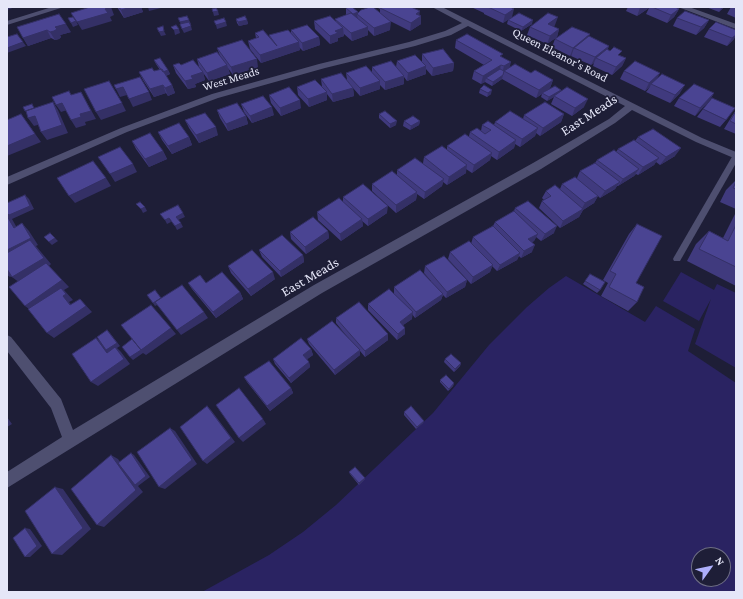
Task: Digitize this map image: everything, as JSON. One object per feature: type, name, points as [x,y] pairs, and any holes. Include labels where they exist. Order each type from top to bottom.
[{"type":"street","points":[[7,24],[60,7]]},
{"type":"street","name":"Queen Eleanor's Road","points":[[436,7],[631,106],[736,157]]},
{"type":"street","points":[[682,7],[736,27]]},
{"type":"street","name":"West Meads","points":[[7,181],[124,130],[214,96],[322,66],[412,44],[448,33],[469,23]]},
{"type":"street","name":"East Meads","points":[[7,481],[70,440],[318,289],[588,136],[612,121],[631,106]]},
{"type":"street","points":[[7,341],[56,404],[70,440]]},
{"type":"lane","points":[[677,259],[736,157]]},
{"type":"shaded area","points":[[681,272],[714,290],[717,284],[736,293],[736,368],[695,344],[711,299],[699,321],[663,301]]},
{"type":"shaded area","points":[[566,276],[645,322],[656,306],[695,329],[688,351],[736,383],[736,592],[202,592],[269,555],[303,532],[336,505],[433,413],[489,345],[527,307]]},
{"type":"building","points":[[90,7],[111,7],[105,9],[108,13],[77,22],[71,13]]},
{"type":"building","points":[[119,7],[131,7],[121,10]]},
{"type":"building","points":[[352,7],[358,12],[353,14],[346,8]]},
{"type":"building","points":[[373,7],[391,22],[374,28],[357,14],[361,10]]},
{"type":"building","points":[[411,7],[420,11],[416,14],[421,16],[411,23],[380,8]]},
{"type":"building","points":[[488,7],[510,7],[514,9],[505,15]]},
{"type":"building","points":[[652,7],[675,7],[679,9],[671,15]]},
{"type":"building","points":[[216,8],[218,11],[213,12],[212,9]]},
{"type":"building","points":[[685,11],[709,20],[701,27],[677,18]]},
{"type":"building","points":[[351,13],[368,27],[351,33],[335,19]]},
{"type":"building","points":[[519,13],[533,20],[523,27],[508,20]]},
{"type":"building","points":[[548,13],[558,17],[548,24],[559,29],[550,36],[530,27]]},
{"type":"building","points":[[59,14],[66,24],[55,27],[57,29],[54,31],[50,32],[47,30],[23,38],[17,27]]},
{"type":"building","points":[[187,16],[189,20],[180,22],[178,18]]},
{"type":"building","points":[[245,16],[247,20],[238,22],[236,19]]},
{"type":"building","points":[[330,16],[343,28],[335,31],[338,33],[330,36],[314,21]]},
{"type":"building","points":[[73,17],[76,21],[71,23],[68,18]]},
{"type":"building","points":[[224,18],[226,22],[216,25],[214,21]]},
{"type":"building","points":[[189,22],[191,26],[182,29],[180,24]]},
{"type":"building","points":[[716,22],[736,30],[736,35],[732,38],[709,29]]},
{"type":"building","points":[[176,25],[179,29],[174,30],[171,27]]},
{"type":"building","points":[[307,25],[319,37],[302,43],[291,30]]},
{"type":"building","points":[[163,26],[164,31],[159,32],[157,28]]},
{"type":"building","points":[[572,27],[590,34],[573,48],[555,39]]},
{"type":"building","points":[[263,30],[277,46],[269,35],[288,30],[299,42],[260,55],[248,41],[259,37],[255,33]]},
{"type":"building","points":[[17,34],[23,42],[7,48],[7,37]]},
{"type":"building","points":[[467,34],[503,54],[500,56],[511,62],[504,66],[501,65],[483,76],[474,71],[492,60],[456,40]]},
{"type":"building","points":[[589,36],[609,46],[595,57],[574,48]]},
{"type":"building","points":[[242,40],[257,59],[231,67],[217,48]]},
{"type":"building","points":[[614,47],[622,51],[618,55],[626,58],[616,67],[596,58],[607,49],[610,51]]},
{"type":"building","points":[[443,49],[454,63],[433,68],[422,54]]},
{"type":"building","points":[[217,52],[227,65],[207,73],[197,59]]},
{"type":"building","points":[[415,55],[426,66],[408,73],[397,61]]},
{"type":"building","points":[[160,58],[168,70],[163,72],[154,60]]},
{"type":"building","points":[[193,60],[203,72],[191,76],[193,79],[185,81],[173,65],[179,63],[181,65]]},
{"type":"building","points":[[391,61],[404,76],[385,82],[372,67]]},
{"type":"building","points":[[635,61],[660,73],[649,83],[624,71]]},
{"type":"building","points":[[515,64],[531,73],[535,70],[553,80],[539,90],[504,71]]},
{"type":"building","points":[[366,66],[380,81],[360,88],[346,73]]},
{"type":"building","points":[[152,68],[154,71],[162,69],[172,85],[165,88],[163,85],[150,89],[139,72]]},
{"type":"building","points":[[500,69],[504,71],[503,75],[493,82],[486,78]]},
{"type":"building","points":[[341,73],[353,88],[332,94],[321,79]]},
{"type":"building","points":[[662,74],[685,85],[675,95],[651,84]]},
{"type":"building","points":[[140,77],[149,92],[129,99],[123,87],[116,89],[114,85]]},
{"type":"building","points":[[315,80],[327,92],[308,99],[297,87]]},
{"type":"building","points":[[109,81],[122,103],[96,112],[84,89]]},
{"type":"building","points":[[694,84],[714,93],[700,108],[679,98]]},
{"type":"building","points":[[484,85],[492,90],[488,93],[480,89]]},
{"type":"building","points":[[555,86],[561,90],[549,97],[542,93]]},
{"type":"building","points":[[289,87],[300,100],[280,108],[269,95]]},
{"type":"building","points":[[567,87],[588,99],[575,108],[554,96]]},
{"type":"building","points":[[69,91],[71,95],[81,92],[91,111],[80,114],[81,117],[71,120],[62,103],[56,105],[52,97]]},
{"type":"building","points":[[263,96],[272,107],[250,116],[241,104]]},
{"type":"building","points":[[712,98],[735,108],[726,120],[703,109]]},
{"type":"building","points":[[53,102],[62,125],[41,132],[35,116],[28,118],[26,111]]},
{"type":"building","points":[[545,102],[564,114],[543,128],[524,115]]},
{"type":"building","points":[[237,103],[246,116],[226,124],[217,110]]},
{"type":"building","points":[[32,104],[34,108],[25,111],[23,107]]},
{"type":"building","points":[[385,111],[397,121],[390,124],[379,114]]},
{"type":"building","points":[[510,111],[538,128],[522,139],[495,122]]},
{"type":"building","points":[[736,111],[736,124],[730,121]]},
{"type":"building","points":[[205,113],[216,127],[196,135],[185,120]]},
{"type":"building","points":[[21,114],[35,134],[7,146],[7,120]]},
{"type":"building","points":[[413,116],[420,121],[411,126],[404,121]]},
{"type":"building","points":[[488,121],[516,140],[499,152],[470,132],[477,128],[485,134],[491,130],[482,125]]},
{"type":"building","points":[[179,123],[189,137],[168,146],[158,132]]},
{"type":"building","points":[[653,129],[681,148],[666,157],[638,137]]},
{"type":"building","points":[[150,133],[163,151],[145,159],[132,141]]},
{"type":"building","points":[[465,134],[492,153],[474,165],[447,146]]},
{"type":"building","points":[[634,140],[659,158],[643,167],[618,149]]},
{"type":"building","points":[[442,146],[467,165],[449,177],[424,157]]},
{"type":"building","points":[[120,147],[133,164],[110,174],[98,157]]},
{"type":"building","points":[[614,150],[639,169],[623,179],[597,160]]},
{"type":"building","points":[[415,158],[444,179],[425,192],[397,170]]},
{"type":"building","points":[[93,161],[106,178],[69,196],[57,178]]},
{"type":"building","points":[[595,163],[620,182],[605,191],[580,171]]},
{"type":"building","points":[[392,171],[417,192],[396,205],[372,184]]},
{"type":"building","points":[[575,177],[598,196],[585,203],[562,184]]},
{"type":"building","points":[[736,182],[736,189],[733,188]]},
{"type":"building","points":[[363,184],[388,206],[368,219],[343,197]]},
{"type":"building","points":[[555,185],[583,209],[563,221],[542,201],[551,196],[546,191]]},
{"type":"building","points":[[25,195],[30,206],[9,215],[7,213],[7,203]]},
{"type":"building","points":[[339,198],[362,219],[340,234],[317,212]]},
{"type":"building","points":[[528,201],[557,226],[545,234],[515,208]]},
{"type":"building","points":[[140,202],[145,207],[141,209],[136,204]]},
{"type":"building","points":[[178,205],[183,213],[176,217],[181,223],[175,226],[169,218],[165,220],[160,214]]},
{"type":"building","points":[[514,211],[538,234],[528,239],[535,245],[524,251],[495,222]]},
{"type":"building","points":[[7,216],[14,228],[22,223],[31,238],[7,250]]},
{"type":"building","points":[[313,217],[328,231],[305,247],[290,232]]},
{"type":"building","points":[[637,224],[662,236],[636,283],[644,287],[637,302],[609,287],[616,274],[610,271]]},
{"type":"building","points":[[736,225],[736,267],[699,249],[709,231],[728,241]]},
{"type":"building","points":[[493,226],[520,253],[500,265],[473,237]]},
{"type":"building","points":[[50,233],[55,238],[49,242],[44,237]]},
{"type":"building","points":[[282,235],[303,255],[280,271],[259,250]]},
{"type":"building","points":[[30,240],[44,258],[12,277],[7,269],[7,253]]},
{"type":"building","points":[[469,241],[493,265],[473,277],[450,252]]},
{"type":"building","points":[[252,250],[273,272],[248,289],[228,266]]},
{"type":"building","points":[[444,256],[467,280],[447,292],[425,266]]},
{"type":"building","points":[[46,263],[62,280],[25,306],[9,287]]},
{"type":"building","points":[[420,270],[443,294],[416,312],[394,287]]},
{"type":"building","points":[[222,272],[240,292],[213,312],[188,283],[200,275],[206,283]]},
{"type":"building","points":[[590,274],[605,282],[600,290],[585,281]]},
{"type":"building","points":[[182,285],[204,312],[177,330],[155,302]]},
{"type":"building","points":[[61,288],[66,294],[63,296],[70,305],[80,299],[86,306],[47,333],[28,309]]},
{"type":"building","points":[[389,289],[413,312],[400,322],[405,328],[398,334],[368,304]]},
{"type":"building","points":[[155,290],[161,298],[153,303],[147,295]]},
{"type":"building","points":[[359,302],[388,334],[365,351],[336,318]]},
{"type":"building","points":[[151,305],[171,328],[141,350],[121,325]]},
{"type":"building","points":[[332,321],[360,350],[334,370],[307,339]]},
{"type":"building","points":[[107,330],[117,343],[106,350],[97,337]]},
{"type":"building","points":[[96,338],[107,353],[115,347],[124,359],[91,382],[72,354]]},
{"type":"building","points":[[301,338],[311,349],[303,355],[309,362],[289,378],[273,359]]},
{"type":"building","points":[[132,339],[141,350],[130,357],[122,347]]},
{"type":"building","points":[[451,354],[461,363],[455,369],[445,359]]},
{"type":"building","points":[[269,361],[291,388],[267,406],[244,377]]},
{"type":"building","points":[[446,375],[454,383],[449,389],[440,380]]},
{"type":"building","points":[[239,388],[263,419],[239,438],[216,405]]},
{"type":"building","points":[[207,406],[231,438],[203,461],[180,427]]},
{"type":"building","points":[[411,406],[424,421],[417,427],[404,412]]},
{"type":"building","points":[[170,428],[192,460],[159,487],[137,452]]},
{"type":"building","points":[[131,453],[146,476],[135,485],[118,463]]},
{"type":"building","points":[[111,455],[136,490],[97,525],[71,489]]},
{"type":"building","points":[[355,467],[365,478],[359,483],[349,472]]},
{"type":"building","points":[[55,487],[83,528],[52,554],[25,511]]},
{"type":"building","points":[[25,528],[37,546],[25,557],[13,538]]}]
